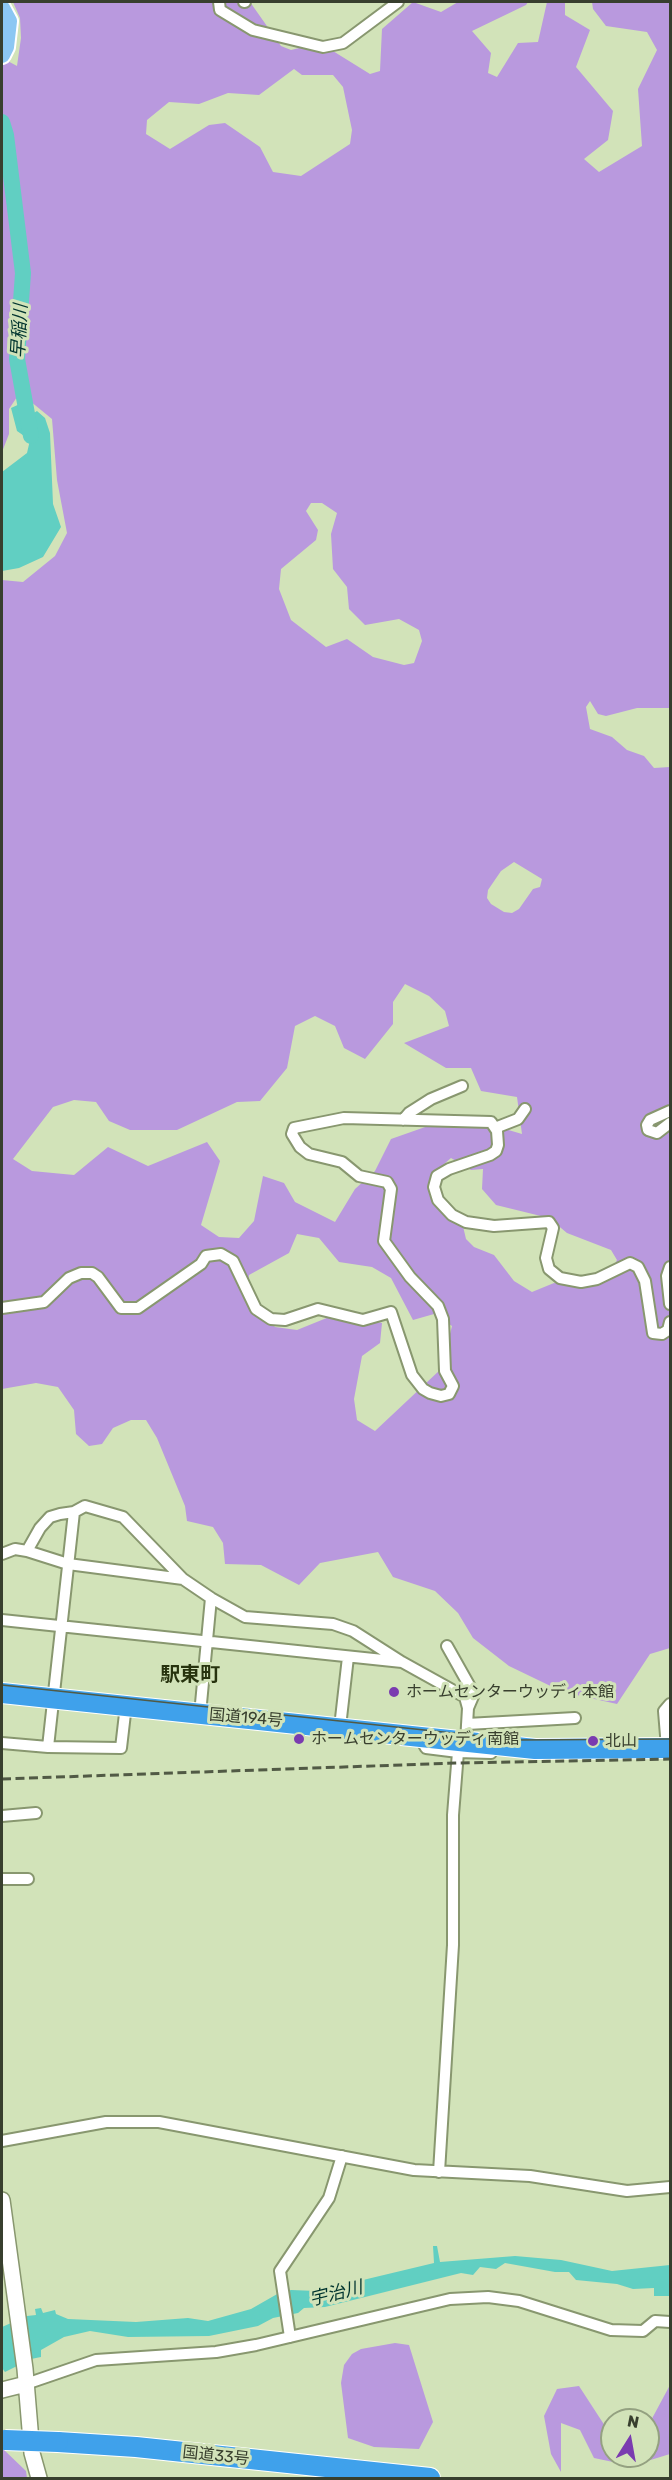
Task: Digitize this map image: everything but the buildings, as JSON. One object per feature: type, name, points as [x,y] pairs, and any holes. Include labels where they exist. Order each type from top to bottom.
[{"type":"highway","name":"国道194号","points":[[2,1693],[464,1739],[508,1746],[557,1749],[669,1748]]},
{"type":"highway","name":"国道33号","points":[[3,2440],[147,2448],[430,2478]]},
{"type":"main road","points":[[2,8],[9,21],[6,47],[2,55]]},
{"type":"street","points":[[219,2],[220,10],[253,30],[323,47],[343,42],[398,2]]},
{"type":"street","points":[[403,1120],[409,1113],[431,1099],[462,1086]]},
{"type":"street","points":[[495,1128],[518,1119],[525,1109]]},
{"type":"street","points":[[670,1111],[650,1120],[647,1125],[648,1130],[657,1133],[670,1123]]},
{"type":"street","points":[[2,1308],[44,1302],[69,1278],[81,1273],[92,1273],[98,1277],[122,1308],[138,1308],[201,1264],[206,1256],[221,1254],[233,1261],[256,1309],[271,1319],[285,1320],[318,1309],[363,1320],[391,1312],[412,1375],[423,1389],[430,1393],[441,1396],[449,1394],[453,1386],[445,1371],[445,1329],[438,1306],[410,1277],[384,1241],[392,1189],[387,1182],[359,1176],[342,1162],[309,1154],[300,1147],[292,1134],[294,1128],[344,1118],[491,1122],[495,1128],[498,1145],[496,1151],[448,1169],[437,1176],[434,1187],[438,1200],[452,1215],[466,1222],[495,1226],[549,1222],[553,1228],[546,1258],[549,1269],[560,1278],[581,1282],[597,1279],[630,1263],[639,1267],[645,1281],[653,1333],[662,1334],[669,1330],[670,1322]]},
{"type":"street","points":[[670,1267],[667,1276],[670,1304]]},
{"type":"street","points":[[27,1551],[50,1517],[74,1512],[85,1506],[123,1518],[183,1579],[245,1617],[333,1624],[354,1631],[402,1662],[465,1697],[468,1708]]},
{"type":"street","points":[[48,1747],[74,1512]]},
{"type":"street","points":[[2,1554],[15,1549],[68,1564],[183,1579]]},
{"type":"street","points":[[200,1714],[211,1598]]},
{"type":"street","points":[[2,1620],[402,1662]]},
{"type":"street","points":[[439,2172],[453,1945],[453,1815],[468,1708],[474,1694],[447,1646]]},
{"type":"street","points":[[340,1727],[348,1657]]},
{"type":"street","points":[[669,1748],[664,1712],[670,1704]]},
{"type":"street","points":[[2,1743],[48,1747],[121,1748],[126,1706]]},
{"type":"street","points":[[464,1739],[575,1718]]},
{"type":"street","points":[[2,1816],[36,1813]]},
{"type":"street","points":[[2,1879],[28,1879]]},
{"type":"street","points":[[2,2142],[106,2122],[134,2120],[188,2126],[439,2172],[530,2176],[627,2192],[670,2187]]},
{"type":"street","points":[[290,2335],[280,2271],[329,2198],[342,2156]]},
{"type":"street","points":[[2,2200],[25,2377],[32,2452],[39,2478]]},
{"type":"street","points":[[2,2390],[25,2377],[96,2360],[216,2352],[450,2299],[489,2297],[519,2301],[611,2330],[643,2331],[656,2321],[670,2322]]},
{"type":"shaded area","points":[[13,2],[250,2],[281,46],[291,50],[320,43],[370,74],[380,71],[382,29],[413,2],[441,12],[458,2],[528,2],[472,31],[491,53],[488,73],[497,77],[518,43],[538,42],[547,2],[565,2],[565,15],[590,30],[576,67],[613,111],[608,140],[584,159],[599,172],[642,146],[638,89],[657,50],[647,32],[606,26],[593,9],[592,2],[670,2],[670,708],[637,708],[606,716],[598,714],[590,701],[586,707],[590,729],[612,737],[627,750],[644,756],[654,768],[670,767],[670,1104],[667,1109],[670,1115],[670,1648],[650,1654],[617,1704],[563,1692],[509,1666],[473,1638],[458,1613],[435,1591],[393,1577],[378,1552],[320,1563],[299,1585],[261,1565],[225,1564],[223,1543],[213,1527],[187,1521],[185,1506],[157,1438],[146,1420],[131,1420],[113,1428],[102,1444],[89,1446],[76,1434],[74,1410],[58,1387],[36,1383],[2,1389],[2,580],[23,582],[55,556],[67,533],[57,480],[52,419],[30,401],[17,397],[9,409],[9,434],[2,452],[2,58],[17,66],[21,38],[20,18]],"holes":[[[294,69],[302,75],[333,75],[343,87],[352,130],[350,144],[301,176],[273,172],[260,147],[225,123],[209,125],[170,149],[146,134],[147,120],[169,102],[199,104],[228,93],[259,95]],[[311,503],[322,503],[337,513],[331,534],[333,569],[347,587],[349,609],[365,625],[399,619],[419,630],[422,641],[414,663],[404,665],[373,657],[347,639],[326,647],[291,620],[279,589],[281,569],[316,540],[318,530],[306,511]],[[514,862],[542,879],[540,887],[533,889],[519,909],[512,913],[504,912],[491,904],[487,898],[488,890],[501,871]],[[405,984],[429,996],[445,1011],[449,1026],[404,1043],[446,1068],[471,1068],[481,1091],[517,1097],[522,1134],[478,1121],[448,1119],[391,1139],[375,1171],[355,1189],[335,1222],[295,1202],[284,1183],[263,1176],[254,1221],[239,1238],[219,1237],[201,1225],[220,1161],[207,1142],[148,1166],[108,1147],[74,1175],[32,1171],[13,1159],[53,1107],[74,1100],[96,1102],[109,1121],[130,1130],[177,1130],[237,1102],[260,1101],[287,1068],[295,1026],[315,1016],[335,1026],[344,1048],[365,1059],[393,1024],[393,1002]],[[451,1158],[471,1170],[483,1169],[482,1189],[496,1205],[549,1218],[567,1233],[611,1250],[617,1260],[607,1280],[586,1287],[554,1283],[532,1292],[514,1281],[494,1255],[474,1247],[466,1239],[461,1218],[440,1194],[435,1172]],[[297,1234],[319,1238],[339,1262],[372,1267],[391,1278],[413,1320],[434,1314],[452,1326],[441,1369],[375,1431],[357,1420],[354,1399],[362,1356],[380,1343],[382,1323],[339,1313],[297,1330],[275,1327],[247,1295],[249,1275],[289,1253]]]},
{"type":"shaded area","points":[[395,2343],[409,2345],[433,2422],[419,2449],[374,2447],[348,2438],[341,2383],[344,2365],[352,2354],[361,2349]]},
{"type":"shaded area","points":[[670,2385],[670,2454],[660,2457],[660,2408],[658,2408]]},
{"type":"shaded area","points":[[579,2386],[600,2418],[600,2459],[594,2458],[580,2430],[561,2423],[561,2472],[551,2454],[544,2416],[557,2389]]},
{"type":"shaded area","points":[[2,2448],[26,2471],[27,2478],[2,2478]]},
{"type":"water","points":[[22,403],[29,416],[37,411],[45,418],[50,433],[53,504],[61,527],[43,557],[19,568],[2,571],[2,472],[27,453],[30,440],[17,431],[11,408]]},
{"type":"water","name":"宇治川","points":[[433,2246],[437,2246],[440,2262],[515,2256],[561,2260],[612,2271],[670,2265],[670,2296],[654,2296],[654,2288],[633,2289],[617,2284],[576,2280],[569,2272],[555,2272],[505,2263],[496,2269],[480,2267],[473,2275],[461,2273],[325,2307],[304,2308],[298,2313],[273,2318],[258,2326],[209,2336],[128,2337],[90,2331],[64,2337],[41,2350],[41,2357],[31,2359],[5,2372],[2,2368],[2,2327],[27,2316],[36,2315],[35,2309],[41,2308],[43,2313],[55,2310],[56,2314],[68,2319],[136,2322],[188,2318],[208,2321],[251,2309],[279,2293],[291,2290],[317,2291],[434,2263]]},
{"type":"waterway","name":"早稲川","points":[[2,122],[6,135],[23,273],[17,359],[31,436]]},
{"type":"tram line","points":[[2,1685],[518,1740],[670,1739]]},
{"type":"railway","points":[[2,1779],[457,1763],[670,1759]]},
{"type":"place","name":"ホームセンターウッディ本館","points":[[394,1692]]},
{"type":"place","name":"ホームセンターウッディ南館","points":[[299,1739]]},
{"type":"place","name":"北山","points":[[593,1741]]},
{"type":"district","name":"駅東町","points":[[190,1675]]}]
